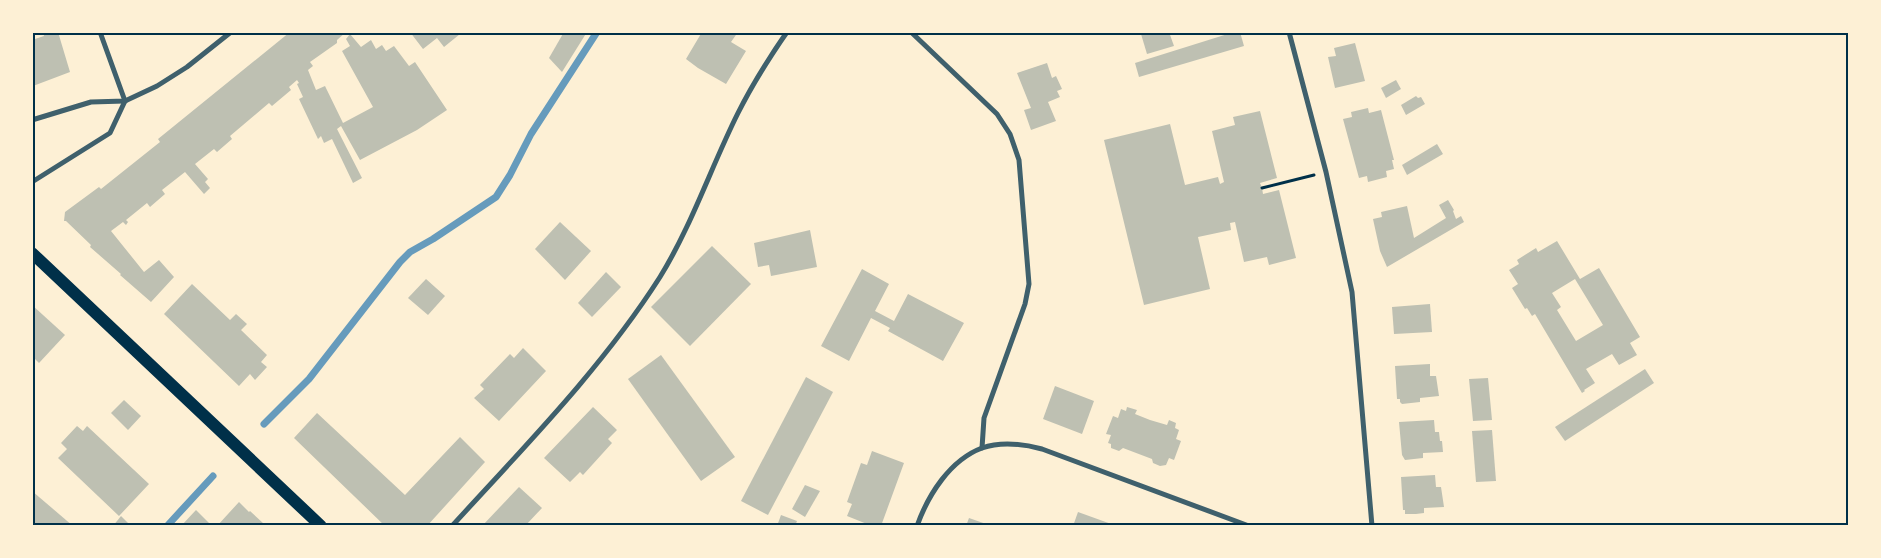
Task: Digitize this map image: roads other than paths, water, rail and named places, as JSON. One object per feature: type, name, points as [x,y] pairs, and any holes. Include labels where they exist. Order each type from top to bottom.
[{"type":"main road","points":[[32,253],[321,526]]},
{"type":"street","points":[[32,182],[110,133],[125,101],[100,32]]},
{"type":"street","points":[[32,120],[91,102],[125,101],[157,86],[187,67],[231,32]]},
{"type":"street","points":[[452,526],[578,387],[660,276],[688,223],[738,113],[769,58],[787,32]]},
{"type":"street","points":[[911,32],[997,114],[1010,134],[1019,160],[1029,284],[1025,304],[984,418],[982,448]]},
{"type":"street","points":[[1289,32],[1326,172],[1352,292],[1372,526]]},
{"type":"street","points":[[917,526],[933,492],[948,473],[962,459],[982,448],[999,444],[1020,444],[1042,449],[1249,526]]},
{"type":"waterway","points":[[264,424],[309,379],[400,262],[410,252],[496,197],[510,175],[531,134],[597,32]]},
{"type":"waterway","points":[[167,526],[213,476]]}]
